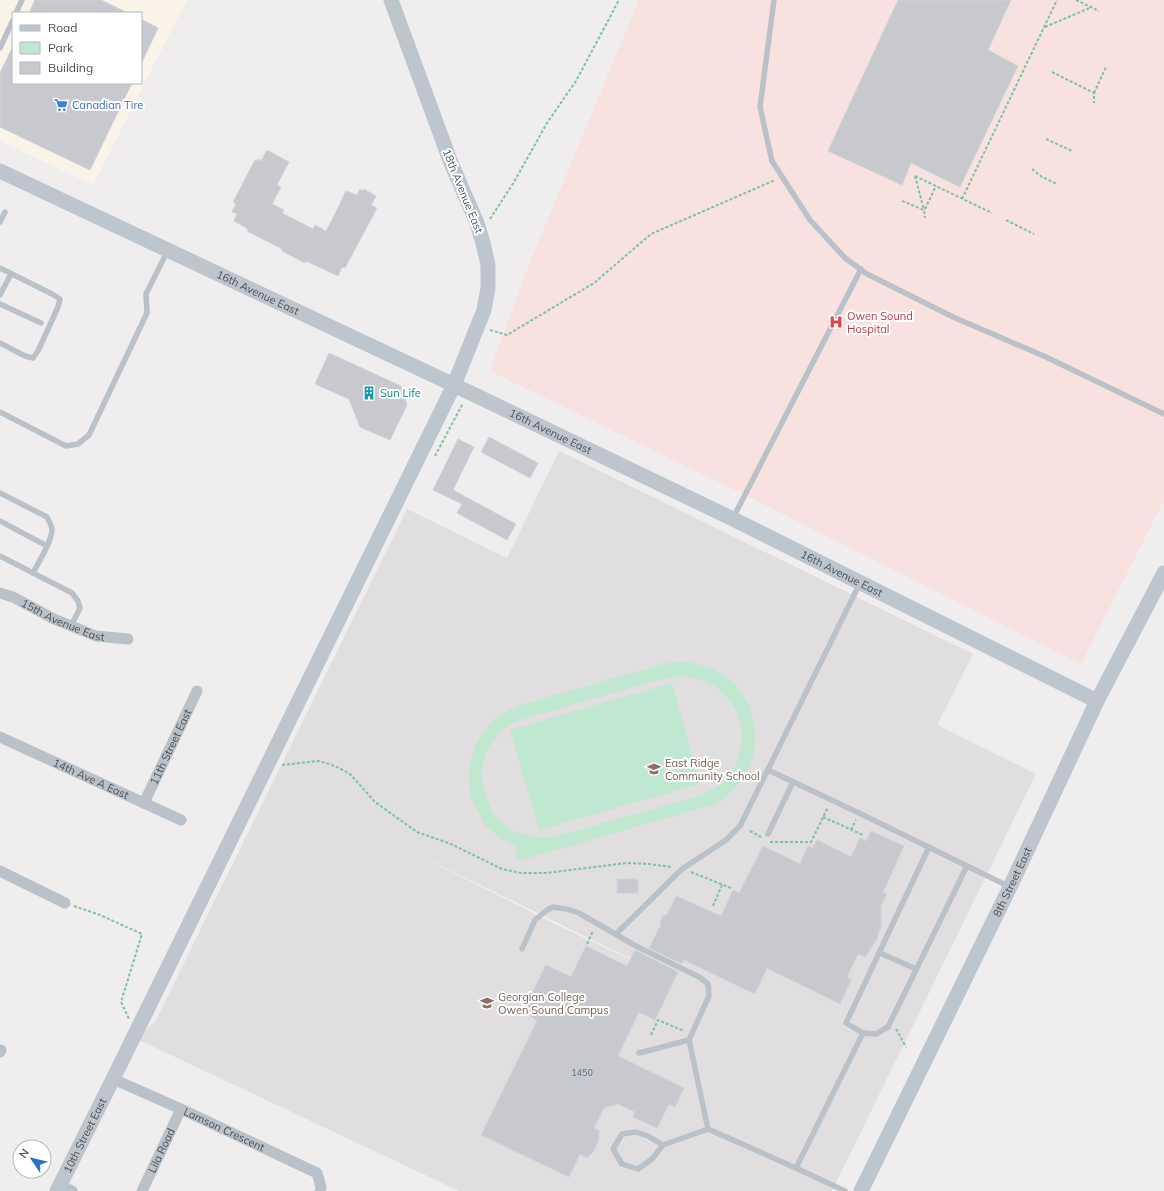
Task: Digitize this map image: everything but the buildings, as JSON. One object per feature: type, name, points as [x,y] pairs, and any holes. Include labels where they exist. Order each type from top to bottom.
[{"type":"street","name":"18th Avenue East","points":[[391,0],[451,163],[477,223],[488,266],[488,288],[484,310],[454,385]]},
{"type":"street","name":"16th Avenue East","points":[[0,171],[454,385],[733,519],[1097,701]]},
{"type":"street","name":"10th Street East","points":[[63,1189],[113,1079],[454,385]]},
{"type":"street","name":"8th Street East","points":[[861,1191],[1010,887],[1097,701],[1164,574]]},
{"type":"street","name":"15th Avenue East","points":[[0,593],[54,619],[96,636],[128,639]]},
{"type":"street","name":"11th Street East","points":[[144,803],[197,691]]},
{"type":"street","name":"14th Ave A East","points":[[0,737],[181,820]]},
{"type":"street","points":[[0,871],[65,903]]},
{"type":"street","name":"Lamson Crescent","points":[[113,1079],[181,1109],[317,1173],[321,1187],[320,1191]]},
{"type":"street","name":"Lila Road","points":[[142,1191],[181,1109]]},
{"type":"lane","points":[[16,12],[22,0]]},
{"type":"lane","points":[[774,0],[760,106],[772,161],[810,220],[845,258],[868,274],[953,317],[1046,357],[1164,414]]},
{"type":"lane","points":[[0,48],[12,22]]},
{"type":"lane","points":[[0,222],[5,212]]},
{"type":"lane","points":[[0,412],[66,446],[78,444],[89,435],[147,313],[146,294],[168,250]]},
{"type":"lane","points":[[0,268],[60,299],[58,307],[38,351],[33,358],[25,356],[0,343]]},
{"type":"lane","points":[[733,519],[860,269]]},
{"type":"lane","points":[[0,295],[11,274]]},
{"type":"lane","points":[[0,304],[41,322]]},
{"type":"lane","points":[[0,493],[47,517],[50,522],[52,529],[50,539],[33,573]]},
{"type":"lane","points":[[0,521],[47,546]]},
{"type":"lane","points":[[0,556],[72,593],[78,601],[80,608],[72,626]]},
{"type":"lane","points":[[616,934],[682,869],[726,840],[740,826],[860,583]]},
{"type":"lane","points":[[768,770],[1010,887]]},
{"type":"lane","points":[[766,836],[793,782]]},
{"type":"lane","points":[[929,847],[846,1023],[863,1034],[876,1034],[888,1027],[967,866]]},
{"type":"lane","points":[[522,949],[535,920],[553,907],[567,909],[597,922],[634,945],[700,977],[708,984],[709,996],[691,1037],[708,1129]]},
{"type":"lane","points":[[880,953],[916,969]]},
{"type":"lane","points":[[796,1168],[863,1034]]},
{"type":"lane","points":[[638,1053],[691,1037]]},
{"type":"lane","points":[[663,1145],[648,1136],[636,1132],[622,1134],[613,1149],[622,1164],[638,1169],[652,1159],[663,1145],[708,1129],[845,1191]]},
{"type":"path","points":[[481,235],[514,182],[547,123],[576,81],[619,0]]},
{"type":"path","points":[[962,199],[1057,0]]},
{"type":"path","points":[[1076,0],[1099,11]]},
{"type":"path","points":[[1044,28],[1092,7]]},
{"type":"path","points":[[1094,103],[1094,93],[1106,67]]},
{"type":"path","points":[[1052,72],[1094,93]]},
{"type":"path","points":[[1046,139],[1072,152]]},
{"type":"path","points":[[1032,169],[1042,177],[1056,184]]},
{"type":"path","points":[[925,218],[915,176],[992,213]]},
{"type":"path","points":[[477,326],[507,335],[594,283],[651,234],[782,177]]},
{"type":"path","points":[[924,210],[936,186]]},
{"type":"path","points":[[902,201],[924,210]]},
{"type":"path","points":[[1006,220],[1034,234]]},
{"type":"path","points":[[282,765],[318,761],[339,768],[350,774],[375,802],[417,832],[451,844],[502,869],[521,873],[546,872],[627,863],[649,864],[682,869],[731,888]]},
{"type":"path","points":[[770,842],[811,842],[832,800]]},
{"type":"path","points":[[823,817],[863,835]]},
{"type":"path","points":[[750,831],[766,836]]},
{"type":"path","points":[[713,906],[723,885]]},
{"type":"path","points":[[65,903],[100,915],[142,934],[121,1002],[129,1020]]},
{"type":"path","points":[[587,944],[597,922]]},
{"type":"path","points":[[651,1035],[658,1020],[691,1037]]},
{"type":"path","points":[[891,1021],[906,1047]]},
{"type":"shaded area","points":[[0,0],[187,0],[93,185],[0,141]]},
{"type":"shaded area","name":"Owen Sound Hospital","points":[[639,0],[1164,0],[1164,500],[1081,664],[739,492],[490,371],[526,272]]},
{"type":"shaded area","name":"East Ridge Community School","points":[[559,451],[973,654],[937,725],[1036,774],[832,1191],[459,1191],[135,1038],[155,1022],[407,509],[507,558]],"holes":[[[387,839],[698,992],[555,924]]]},
{"type":"green space","points":[[683,661],[711,669],[726,676],[736,685],[744,696],[754,722],[755,736],[751,763],[742,780],[732,791],[715,804],[518,861],[514,850],[519,848],[497,836],[486,826],[471,796],[469,786],[470,767],[479,738],[491,722],[505,712],[520,705],[663,664]],"holes":[[[682,676],[700,679],[721,692],[733,705],[740,724],[742,734],[741,744],[735,766],[729,775],[714,788],[696,797],[552,837],[538,837],[519,833],[506,826],[494,813],[482,783],[482,772],[487,751],[492,742],[499,733],[508,726],[517,721],[661,679]]]},
{"type":"green space","points":[[672,683],[700,784],[539,830],[510,730]]},
{"type":"place","name":"Canadian Tire","points":[[61,105]]},
{"type":"place","name":"Owen Sound Hospital","points":[[836,322]]},
{"type":"place","name":"Sun Life","points":[[369,393]]},
{"type":"place","name":"East Ridge Community School","points":[[654,769]]},
{"type":"place","name":"Georgian College Owen Sound Campus","points":[[487,1003]]}]
